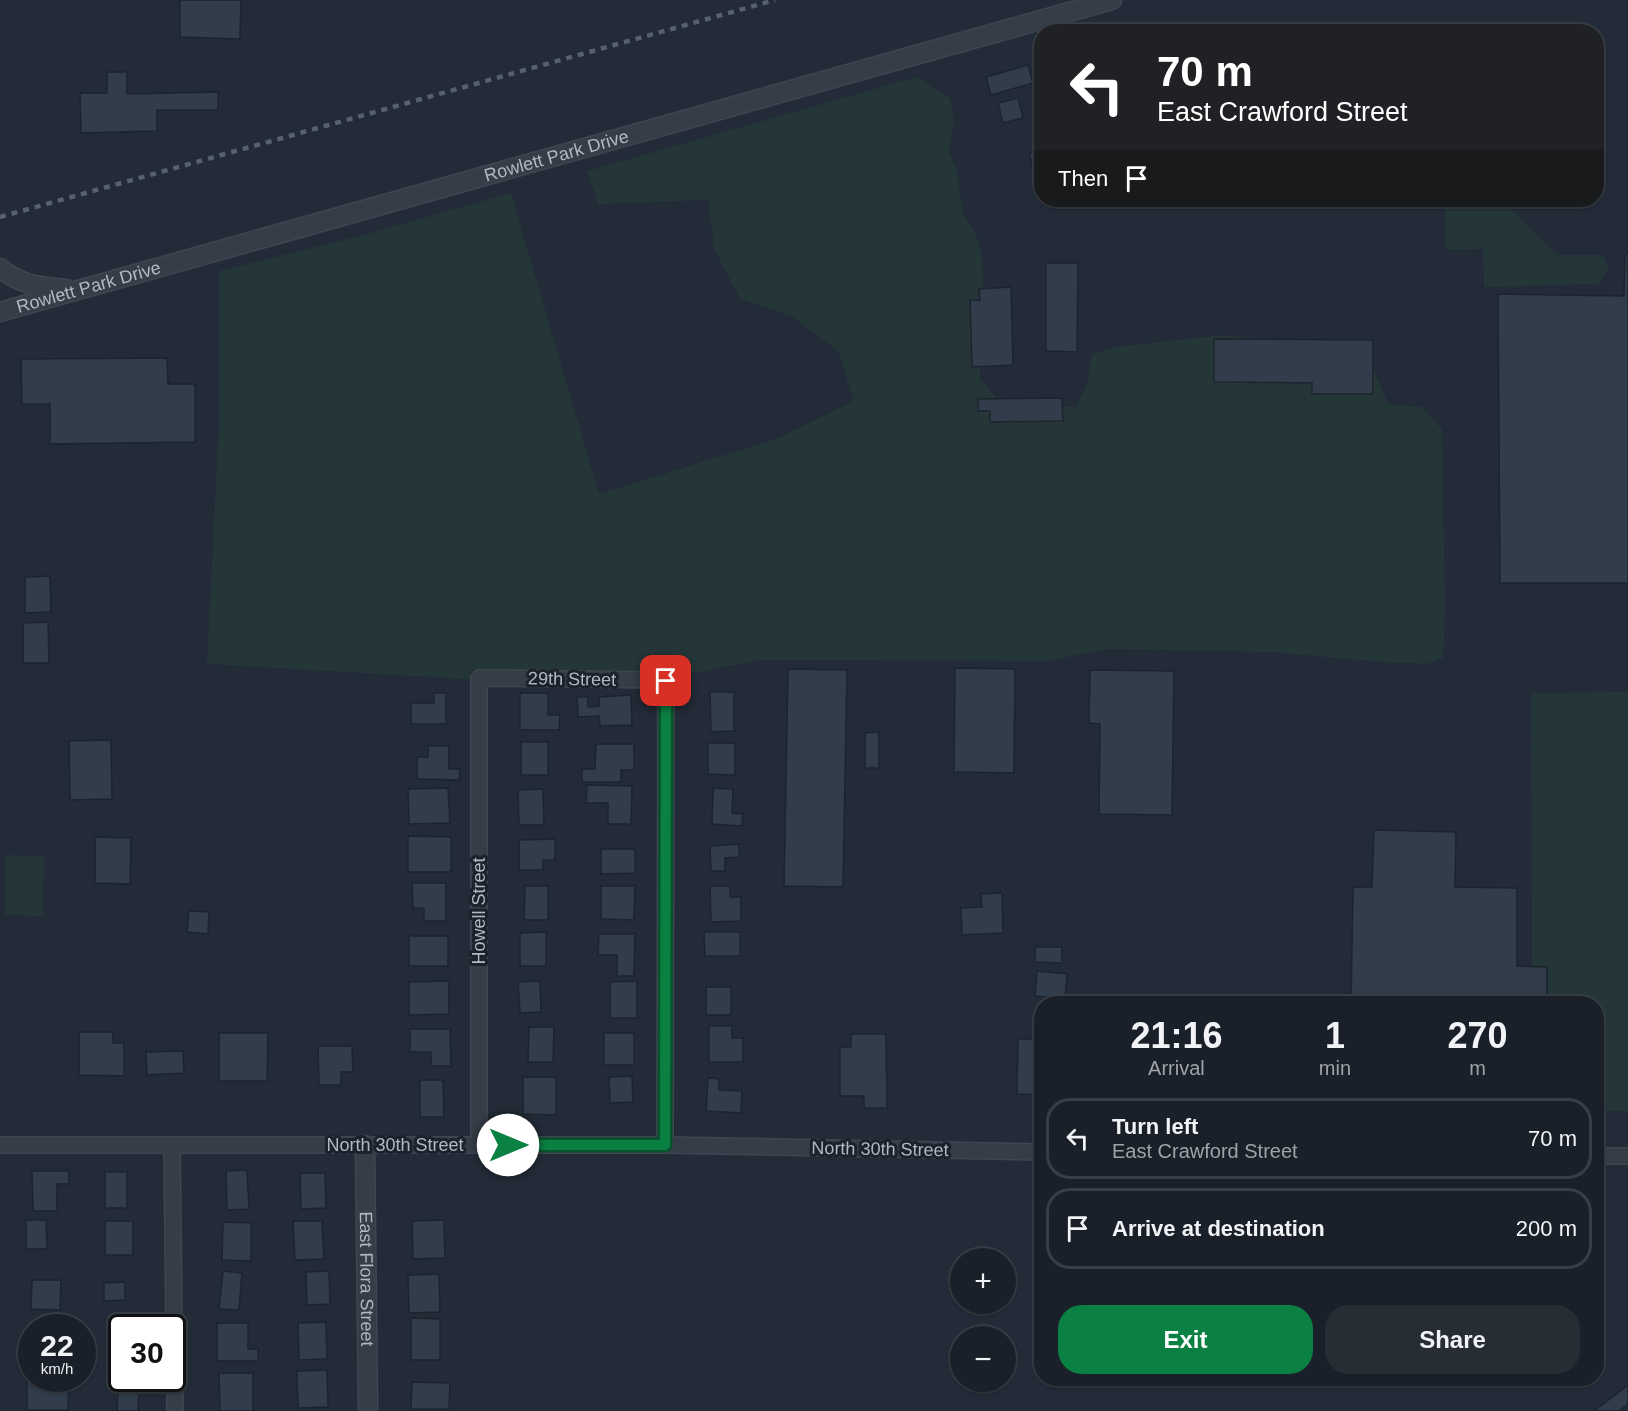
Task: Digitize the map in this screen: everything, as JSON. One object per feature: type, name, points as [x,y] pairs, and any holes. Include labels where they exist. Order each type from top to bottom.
[{"type":"street","name":"Rowlett Park Drive","points":[[0,312],[1112,0]]},
{"type":"street","points":[[0,268],[16,280],[33,286],[77,290]]},
{"type":"street","name":"29th Street","points":[[479,678],[666,681],[665,1145]]},
{"type":"street","name":"Howell Street","points":[[479,678],[479,1145]]},
{"type":"street","name":"North 30th Street","points":[[0,1145],[665,1145],[1034,1152]]},
{"type":"street","points":[[172,1145],[175,1411]]},
{"type":"street","name":"East Flora Street","points":[[365,1145],[368,1411]]},
{"type":"street","points":[[1604,1155],[1628,1156]]},
{"type":"shaded area","points":[[916,77],[950,98],[954,120],[949,152],[957,171],[963,212],[976,234],[982,255],[983,307],[980,379],[999,401],[1076,407],[1088,381],[1091,355],[1115,347],[1222,335],[1331,346],[1374,370],[1388,404],[1422,407],[1442,429],[1445,601],[1443,658],[1428,664],[1271,652],[1108,649],[1047,661],[759,660],[675,677],[675,673],[470,670],[470,679],[207,664],[219,423],[219,271],[367,234],[511,193],[599,494],[776,439],[854,401],[838,351],[793,317],[740,299],[714,249],[708,200],[598,204],[587,171]]},
{"type":"shaded area","points":[[1445,207],[1509,207],[1557,255],[1598,255],[1605,258],[1609,268],[1598,284],[1484,287],[1483,249],[1446,250]]},
{"type":"shaded area","points":[[1628,692],[1628,1111],[1604,1111],[1604,996],[1532,996],[1531,693]]},
{"type":"shaded area","points":[[6,855],[44,856],[43,916],[5,915]]},
{"type":"building","points":[[180,0],[241,0],[240,39],[180,37]]},
{"type":"building","points":[[1028,65],[1033,83],[991,95],[986,77]]},
{"type":"building","points":[[107,72],[127,72],[127,94],[218,92],[218,110],[157,110],[157,131],[81,133],[80,93],[107,93]]},
{"type":"building","points":[[1018,98],[1023,118],[1003,123],[998,103]]},
{"type":"building","points":[[1034,153],[1034,171],[1029,154]]},
{"type":"building","points":[[1628,251],[1628,583],[1500,583],[1498,294],[1624,296],[1625,255]]},
{"type":"building","points":[[1046,263],[1078,263],[1077,352],[1046,351]]},
{"type":"building","points":[[1011,287],[1013,365],[972,367],[970,300],[980,300],[979,289]]},
{"type":"building","points":[[1214,339],[1373,340],[1373,394],[1312,394],[1312,383],[1214,382]]},
{"type":"building","points":[[167,358],[168,384],[195,384],[195,442],[50,444],[50,404],[22,404],[21,359]]},
{"type":"building","points":[[1062,398],[1063,421],[990,422],[990,411],[978,411],[978,399]]},
{"type":"building","points":[[50,576],[51,612],[25,613],[25,577]]},
{"type":"building","points":[[48,622],[49,663],[23,663],[23,623]]},
{"type":"building","points":[[955,668],[1015,669],[1014,773],[954,772]]},
{"type":"building","points":[[788,669],[847,670],[843,887],[784,886]]},
{"type":"building","points":[[1090,670],[1174,671],[1172,815],[1099,814],[1100,724],[1089,723]]},
{"type":"building","points":[[710,692],[734,692],[734,731],[711,732]]},
{"type":"building","points":[[434,693],[446,693],[446,724],[411,724],[411,703],[434,703]]},
{"type":"building","points":[[520,693],[548,693],[548,715],[560,715],[559,730],[520,730]]},
{"type":"building","points":[[631,695],[632,725],[600,726],[599,716],[578,717],[577,697],[588,697],[588,707],[599,706],[599,697]]},
{"type":"building","points":[[879,732],[879,768],[865,768],[865,733]]},
{"type":"building","points":[[111,740],[112,799],[70,800],[69,741]]},
{"type":"building","points":[[521,742],[548,742],[548,775],[521,775]]},
{"type":"building","points":[[708,743],[735,743],[735,775],[708,774]]},
{"type":"building","points":[[596,744],[634,744],[634,770],[621,770],[621,782],[582,782],[582,769],[595,769]]},
{"type":"building","points":[[428,746],[449,746],[449,769],[460,769],[459,780],[417,779],[417,757],[428,757]]},
{"type":"building","points":[[587,785],[632,786],[631,824],[608,824],[608,803],[586,803]]},
{"type":"building","points":[[448,788],[450,823],[409,824],[408,789]]},
{"type":"building","points":[[713,788],[733,789],[732,813],[743,814],[742,826],[712,824]]},
{"type":"building","points":[[543,789],[544,825],[519,825],[518,790]]},
{"type":"building","points":[[1374,830],[1456,832],[1455,887],[1517,888],[1517,966],[1547,967],[1547,996],[1351,996],[1353,887],[1372,887]]},
{"type":"building","points":[[408,836],[451,837],[451,872],[408,872]]},
{"type":"building","points":[[95,837],[131,838],[130,884],[95,883]]},
{"type":"building","points":[[555,839],[555,860],[543,860],[543,870],[519,870],[519,840]]},
{"type":"building","points":[[739,844],[739,857],[725,858],[725,871],[711,871],[710,846]]},
{"type":"building","points":[[601,849],[635,849],[635,873],[601,874]]},
{"type":"building","points":[[412,883],[446,883],[446,921],[424,921],[424,908],[413,908]]},
{"type":"building","points":[[525,886],[548,886],[548,920],[524,920]]},
{"type":"building","points":[[601,886],[635,886],[634,920],[601,919]]},
{"type":"building","points":[[710,886],[730,886],[730,897],[741,897],[741,921],[711,922]]},
{"type":"building","points":[[1002,893],[1003,933],[962,935],[961,908],[982,907],[981,894]]},
{"type":"building","points":[[189,911],[209,912],[208,934],[187,932]]},
{"type":"building","points":[[546,932],[546,966],[520,966],[520,933]]},
{"type":"building","points":[[704,932],[740,932],[740,956],[705,956]]},
{"type":"building","points":[[599,934],[635,934],[634,976],[617,976],[617,955],[598,955]]},
{"type":"building","points":[[409,936],[448,936],[448,966],[409,966]]},
{"type":"building","points":[[1035,947],[1062,947],[1062,963],[1035,962]]},
{"type":"building","points":[[1037,971],[1067,974],[1065,996],[1035,996]]},
{"type":"building","points":[[449,981],[449,1014],[409,1015],[409,982]]},
{"type":"building","points":[[540,981],[541,1012],[520,1013],[518,982]]},
{"type":"building","points":[[637,981],[637,1018],[610,1018],[610,982]]},
{"type":"building","points":[[706,987],[731,987],[731,1015],[706,1015]]},
{"type":"building","points":[[709,1026],[732,1026],[732,1038],[743,1038],[743,1062],[709,1062]]},
{"type":"building","points":[[529,1027],[554,1027],[553,1062],[528,1062]]},
{"type":"building","points":[[410,1029],[450,1029],[451,1066],[431,1066],[431,1052],[410,1052]]},
{"type":"building","points":[[79,1032],[113,1032],[113,1043],[124,1043],[124,1076],[79,1075]]},
{"type":"building","points":[[219,1033],[268,1033],[267,1081],[219,1081]]},
{"type":"building","points":[[604,1033],[634,1033],[634,1065],[604,1065]]},
{"type":"building","points":[[851,1034],[886,1034],[887,1108],[864,1108],[864,1096],[840,1096],[840,1047],[851,1047]]},
{"type":"building","points":[[1018,1039],[1034,1039],[1034,1095],[1017,1094]]},
{"type":"building","points":[[318,1046],[352,1046],[353,1072],[341,1072],[341,1085],[319,1085]]},
{"type":"building","points":[[183,1051],[184,1073],[147,1075],[146,1052]]},
{"type":"building","points":[[632,1076],[633,1102],[610,1103],[609,1077]]},
{"type":"building","points":[[523,1077],[556,1077],[556,1115],[523,1114]]},
{"type":"building","points":[[708,1078],[719,1079],[719,1090],[742,1091],[741,1113],[706,1111]]},
{"type":"building","points":[[420,1080],[443,1080],[444,1117],[420,1117]]},
{"type":"building","points":[[247,1170],[249,1209],[227,1210],[226,1171]]},
{"type":"building","points":[[32,1171],[69,1171],[69,1184],[57,1184],[57,1211],[33,1211]]},
{"type":"building","points":[[105,1172],[127,1172],[127,1208],[105,1208]]},
{"type":"building","points":[[300,1173],[325,1173],[326,1208],[301,1209]]},
{"type":"building","points":[[26,1220],[46,1220],[47,1249],[26,1249]]},
{"type":"building","points":[[444,1220],[445,1258],[413,1259],[412,1221]]},
{"type":"building","points":[[105,1221],[133,1221],[133,1255],[105,1255]]},
{"type":"building","points":[[293,1221],[322,1221],[324,1259],[295,1260]]},
{"type":"building","points":[[223,1222],[251,1223],[251,1261],[222,1260]]},
{"type":"building","points":[[223,1271],[242,1273],[239,1310],[219,1309]]},
{"type":"building","points":[[329,1271],[330,1304],[307,1305],[306,1272]]},
{"type":"building","points":[[439,1274],[440,1312],[409,1313],[408,1275]]},
{"type":"building","points":[[32,1280],[61,1280],[60,1310],[31,1309]]},
{"type":"building","points":[[125,1282],[125,1300],[104,1301],[104,1283]]},
{"type":"building","points":[[411,1318],[440,1319],[440,1360],[411,1360]]},
{"type":"building","points":[[326,1322],[327,1359],[299,1360],[298,1323]]},
{"type":"building","points":[[217,1323],[248,1323],[248,1349],[258,1349],[258,1361],[217,1361]]},
{"type":"building","points":[[327,1370],[328,1407],[298,1408],[297,1371]]},
{"type":"building","points":[[219,1373],[253,1373],[253,1411],[220,1411]]},
{"type":"building","points":[[412,1382],[450,1383],[449,1409],[411,1409]]},
{"type":"building","points":[[1628,1385],[1628,1404],[1619,1411],[1594,1411]]},
{"type":"building","points":[[27,1392],[69,1392],[68,1410],[27,1410]]},
{"type":"building","points":[[118,1392],[139,1392],[138,1411],[117,1411]]},
{"type":"railway","points":[[0,217],[775,0]]},
{"type":"route","points":[[508,1145],[665,1145],[666,681]]}]
